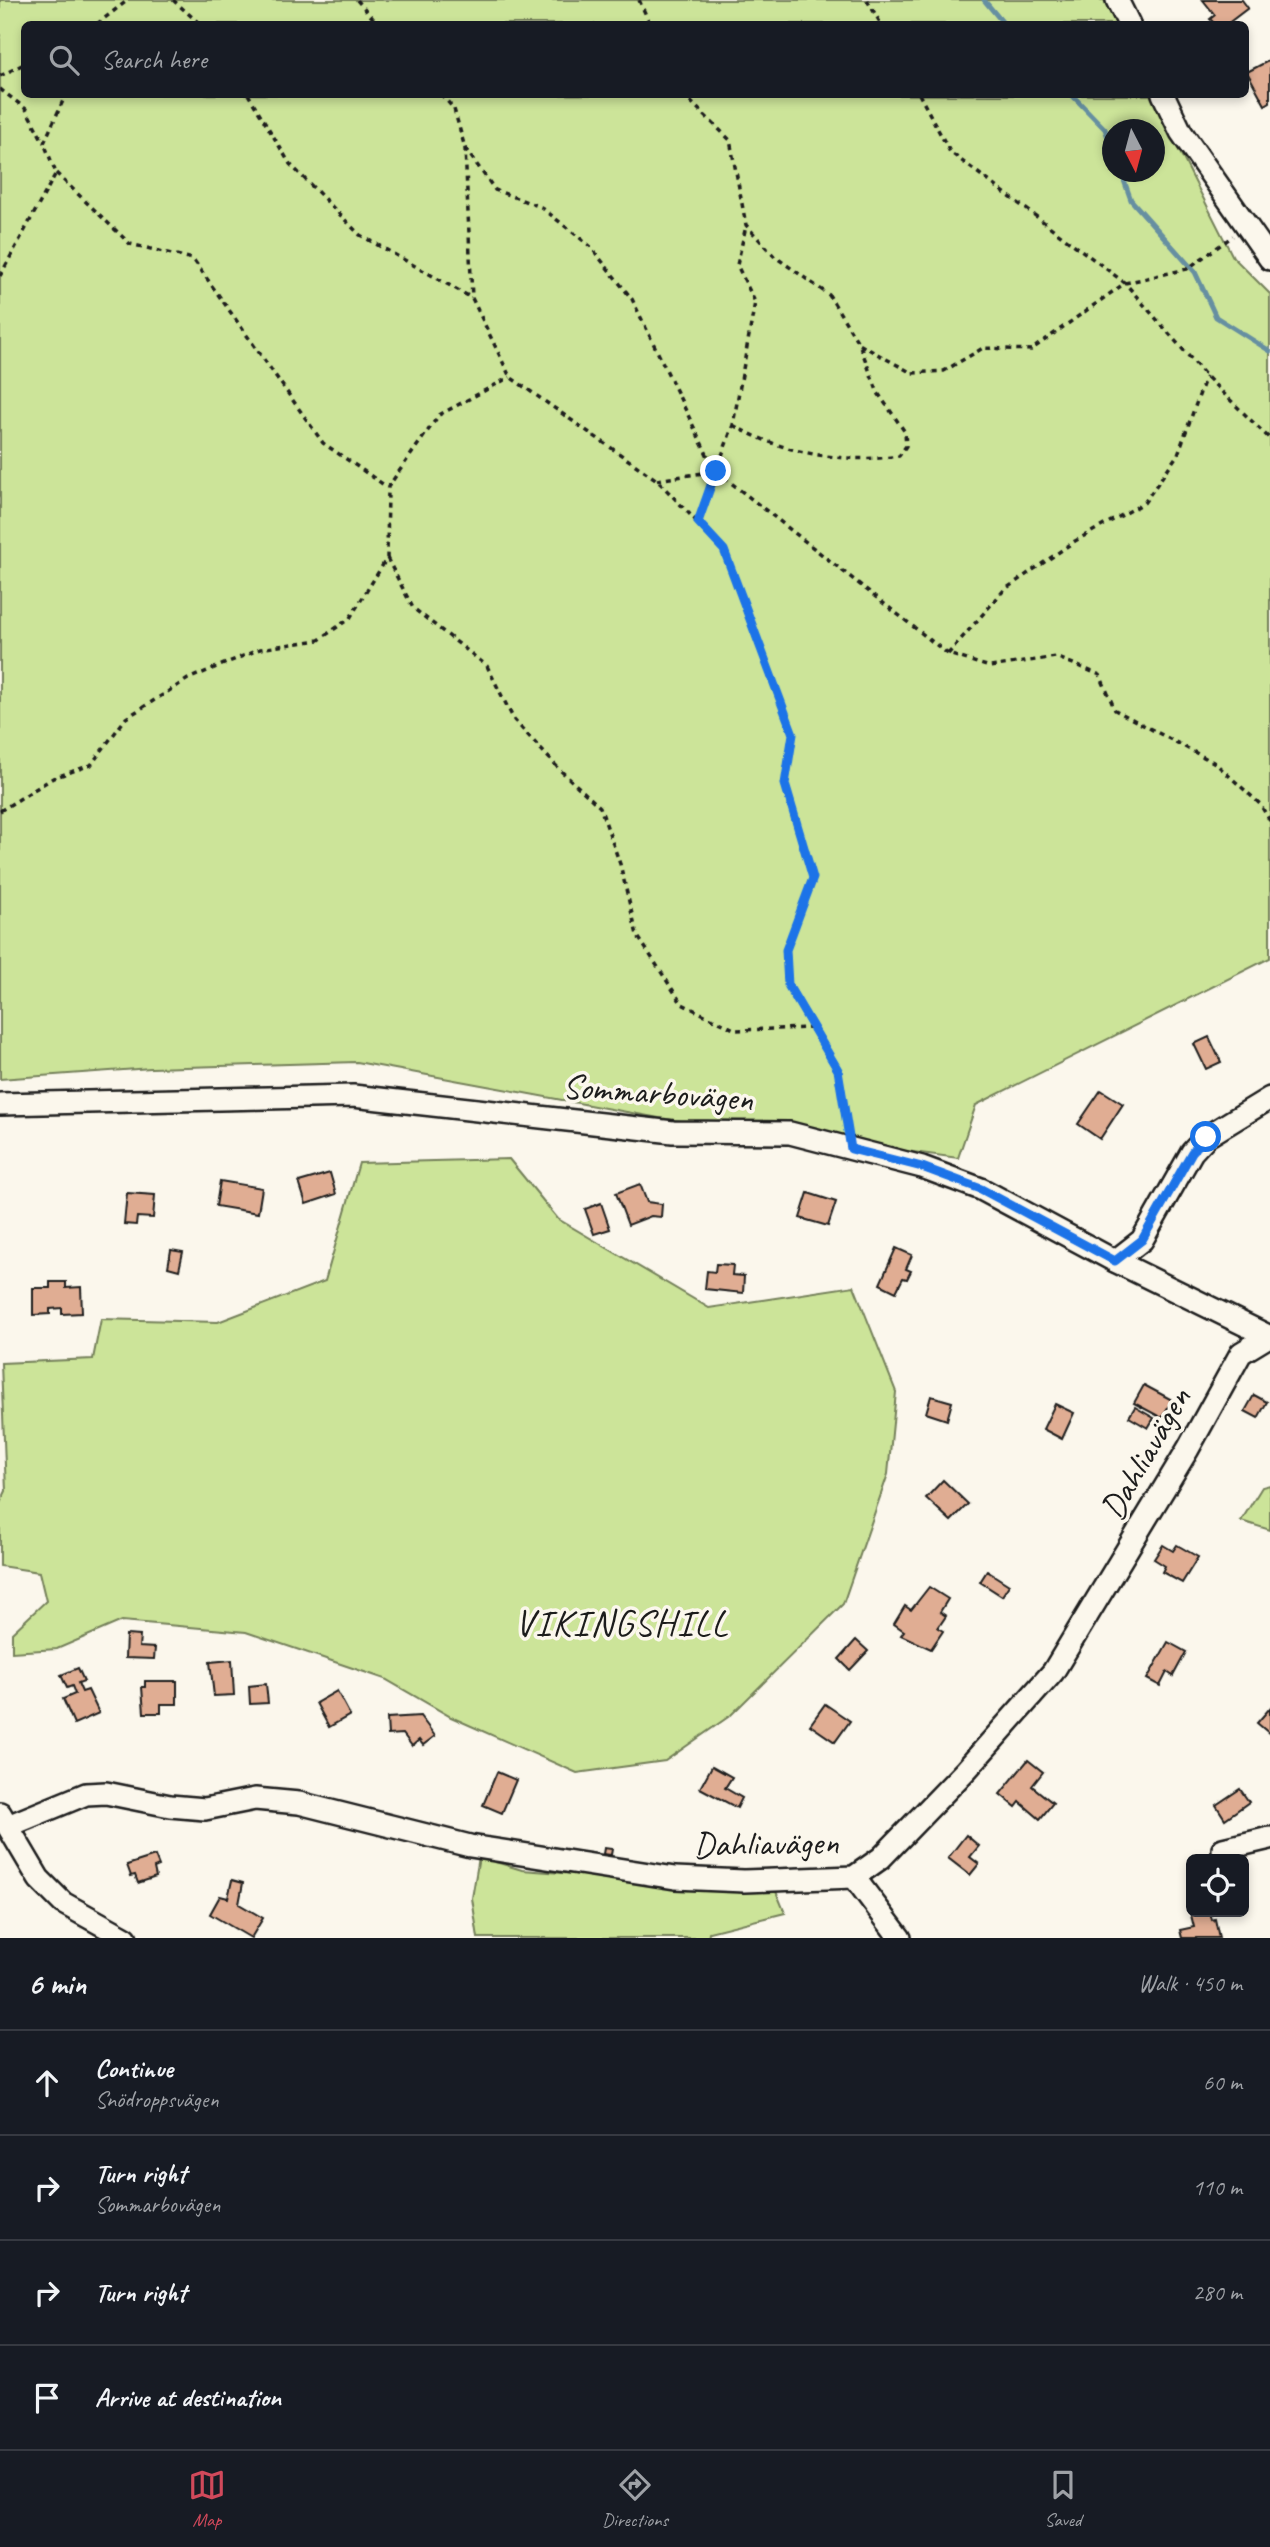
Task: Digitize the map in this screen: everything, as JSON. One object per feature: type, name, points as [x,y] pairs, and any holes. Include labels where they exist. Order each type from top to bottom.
[{"type":"street","points":[[1117,0],[1128,21]]},
{"type":"street","points":[[1165,98],[1181,132],[1270,259]]},
{"type":"street","name":"Sommarbovägen","points":[[0,1104],[353,1096],[673,1132],[790,1133],[922,1167],[981,1189],[1115,1261],[1269,1337]]},
{"type":"street","points":[[1115,1261],[1142,1240],[1192,1152],[1206,1137],[1270,1098]]},
{"type":"street","name":"Dahliavägen","points":[[4,1819],[86,1794],[106,1793],[170,1806],[205,1809],[255,1799],[299,1803],[470,1846],[675,1878],[744,1881],[854,1877],[881,1858],[966,1770],[1053,1672],[1188,1449],[1241,1353],[1269,1337]]},
{"type":"street","points":[[4,1819],[39,1879],[63,1903],[126,1938]]},
{"type":"street","points":[[1223,1849],[1270,1838]]},
{"type":"street","points":[[854,1877],[900,1938]]},
{"type":"path","points":[[102,21],[128,0]]},
{"type":"path","points":[[173,0],[197,21]]},
{"type":"path","points":[[357,0],[375,21]]},
{"type":"path","points":[[639,0],[649,21]]},
{"type":"path","points":[[867,0],[879,21]]},
{"type":"path","points":[[0,76],[21,66]]},
{"type":"path","points":[[0,89],[26,109],[56,173],[130,244],[193,259],[323,443],[388,487]]},
{"type":"path","points":[[44,144],[64,98]]},
{"type":"path","points":[[249,98],[290,164],[360,235],[471,298]]},
{"type":"path","points":[[444,98],[454,109],[465,149],[471,298],[510,377],[657,480],[724,550],[793,734],[785,784],[813,878],[786,950],[788,985],[838,1070],[851,1149]]},
{"type":"path","points":[[687,98],[730,140],[746,225],[737,265],[755,302],[733,425],[698,522]]},
{"type":"path","points":[[921,98],[950,152],[1125,284],[1206,376],[1270,439]]},
{"type":"path","points":[[465,149],[495,190],[541,206],[590,246],[632,299],[716,471],[948,654],[990,667],[1056,657],[1100,675],[1115,710],[1216,763],[1260,804],[1270,821]]},
{"type":"path","points":[[0,276],[56,173]]},
{"type":"path","points":[[733,425],[762,442],[814,455],[899,456],[906,446],[905,432],[878,393],[859,344],[829,295],[774,256],[746,225]]},
{"type":"path","points":[[859,344],[912,373],[944,371],[984,348],[1031,350],[1125,284],[1187,269],[1246,228]]},
{"type":"path","points":[[0,264],[6,265]]},
{"type":"path","points":[[948,654],[1004,590],[1075,541],[1144,503],[1178,454],[1206,376]]},
{"type":"path","points":[[510,377],[439,415],[388,487],[387,558],[414,608],[487,666],[514,720],[561,771],[600,807],[620,863],[637,935],[682,1004],[736,1030],[812,1028]]},
{"type":"path","points":[[657,480],[716,471]]},
{"type":"path","points":[[0,811],[53,778],[91,765],[126,718],[188,679],[260,649],[319,640],[351,618],[387,558]]},
{"type":"green space","points":[[0,0],[1104,0],[1114,21],[21,21],[21,98],[1153,98],[1163,119],[1102,119],[1102,182],[1165,182],[1165,123],[1233,257],[1270,294],[1270,958],[976,1105],[958,1158],[659,1118],[357,1062],[151,1068],[0,1079]]},
{"type":"green space","points":[[509,1159],[558,1219],[709,1308],[854,1286],[896,1392],[888,1474],[843,1604],[731,1715],[665,1761],[577,1773],[451,1717],[385,1679],[246,1632],[122,1621],[57,1649],[12,1652],[12,1633],[46,1601],[39,1572],[0,1566],[0,1503],[6,1491],[1,1363],[93,1359],[101,1319],[218,1322],[325,1281],[359,1163]]},
{"type":"green space","points":[[1270,1485],[1270,1530],[1241,1521],[1262,1487]]},
{"type":"green space","points":[[479,1857],[522,1870],[775,1889],[785,1913],[709,1932],[708,1938],[478,1938],[472,1898]]},
{"type":"building","points":[[1203,0],[1242,0],[1248,8],[1231,21],[1212,21],[1210,19],[1215,15]]},
{"type":"building","points":[[1270,60],[1270,102],[1265,105],[1249,76],[1249,71]]},
{"type":"building","points":[[1209,1037],[1221,1062],[1206,1069],[1194,1044]]},
{"type":"building","points":[[1101,1090],[1123,1104],[1100,1139],[1078,1124]]},
{"type":"building","points":[[330,1173],[336,1194],[306,1204],[299,1182]]},
{"type":"building","points":[[220,1181],[262,1188],[258,1213],[216,1206]]},
{"type":"building","points":[[640,1184],[647,1202],[662,1204],[661,1217],[651,1216],[628,1225],[616,1193]]},
{"type":"building","points":[[127,1193],[155,1195],[153,1218],[137,1217],[136,1225],[124,1224]]},
{"type":"building","points":[[808,1193],[836,1202],[828,1226],[800,1218]]},
{"type":"building","points":[[601,1203],[610,1229],[594,1234],[585,1209]]},
{"type":"building","points":[[896,1248],[912,1255],[906,1269],[911,1271],[907,1279],[903,1278],[896,1292],[880,1284]]},
{"type":"building","points":[[171,1250],[183,1252],[179,1270],[168,1267]]},
{"type":"building","points":[[716,1264],[733,1265],[732,1275],[744,1276],[743,1293],[705,1289],[707,1271],[715,1272]]},
{"type":"building","points":[[50,1282],[66,1282],[66,1288],[81,1287],[82,1313],[62,1314],[62,1308],[50,1309],[50,1314],[33,1315],[33,1288],[50,1288]]},
{"type":"building","points":[[1144,1385],[1172,1400],[1162,1418],[1134,1403]]},
{"type":"building","points":[[1254,1395],[1267,1402],[1258,1418],[1245,1411]]},
{"type":"building","points":[[931,1396],[952,1402],[947,1420],[926,1413]]},
{"type":"building","points":[[1055,1404],[1074,1413],[1062,1439],[1043,1429]]},
{"type":"building","points":[[1135,1407],[1154,1418],[1148,1428],[1129,1417]]},
{"type":"building","points":[[943,1480],[968,1504],[951,1521],[926,1498]]},
{"type":"building","points":[[1163,1545],[1173,1551],[1177,1545],[1198,1557],[1182,1583],[1162,1572],[1165,1566],[1154,1559]]},
{"type":"building","points":[[987,1571],[1009,1585],[1002,1596],[980,1582]]},
{"type":"building","points":[[929,1587],[948,1599],[940,1612],[946,1616],[938,1628],[943,1631],[931,1649],[901,1635],[904,1631],[894,1624],[905,1606],[911,1610]]},
{"type":"building","points":[[126,1635],[140,1636],[139,1647],[155,1648],[154,1659],[125,1658]]},
{"type":"building","points":[[856,1640],[868,1651],[850,1670],[839,1659]]},
{"type":"building","points":[[1168,1642],[1186,1652],[1173,1676],[1167,1672],[1160,1686],[1147,1679]]},
{"type":"building","points":[[232,1660],[234,1695],[214,1696],[210,1662]]},
{"type":"building","points":[[78,1668],[84,1681],[78,1683],[82,1692],[88,1690],[99,1713],[74,1724],[63,1699],[75,1694],[72,1686],[67,1688],[61,1675]]},
{"type":"building","points":[[145,1681],[177,1681],[177,1704],[161,1704],[161,1713],[144,1713],[142,1687],[145,1687]]},
{"type":"building","points":[[266,1684],[268,1703],[250,1704],[249,1686]]},
{"type":"building","points":[[337,1691],[350,1715],[329,1727],[316,1703]]},
{"type":"building","points":[[825,1704],[850,1721],[835,1742],[810,1725]]},
{"type":"building","points":[[1270,1708],[1270,1734],[1257,1723]]},
{"type":"building","points":[[420,1716],[435,1736],[423,1745],[419,1740],[412,1746],[403,1734],[388,1735],[387,1718]]},
{"type":"building","points":[[1028,1760],[1043,1772],[1032,1786],[1053,1803],[1040,1819],[1020,1802],[1016,1807],[1000,1794]]},
{"type":"building","points":[[712,1766],[732,1777],[725,1788],[742,1798],[737,1808],[700,1788]]},
{"type":"building","points":[[497,1772],[516,1780],[502,1813],[483,1805]]},
{"type":"building","points":[[1240,1789],[1249,1802],[1225,1819],[1216,1805]]},
{"type":"building","points":[[966,1835],[979,1846],[970,1857],[979,1864],[970,1875],[948,1858]]},
{"type":"building","points":[[604,1848],[612,1849],[611,1855],[603,1854]]},
{"type":"building","points":[[155,1856],[159,1866],[154,1868],[156,1877],[138,1883],[135,1875],[131,1876],[127,1865]]},
{"type":"building","points":[[232,1880],[243,1883],[239,1904],[263,1918],[251,1938],[210,1914],[220,1896],[228,1898]]},
{"type":"building","points":[[1192,1917],[1211,1917],[1212,1920],[1215,1919],[1219,1938],[1182,1938],[1180,1930],[1194,1927]]},
{"type":"waterway","points":[[984,0],[1002,21]]},
{"type":"waterway","points":[[1075,98],[1102,126]]},
{"type":"waterway","points":[[1125,182],[1131,200],[1195,272],[1216,317],[1270,351]]},
{"type":"district","name":"VIKINGSHILL","points":[[622,1622]]},
{"type":"route","points":[[716,471],[698,522],[724,550],[793,734],[785,784],[813,878],[786,950],[788,985],[838,1070],[851,1149],[922,1167],[981,1189],[1115,1261],[1142,1240],[1192,1152],[1206,1137]]}]
